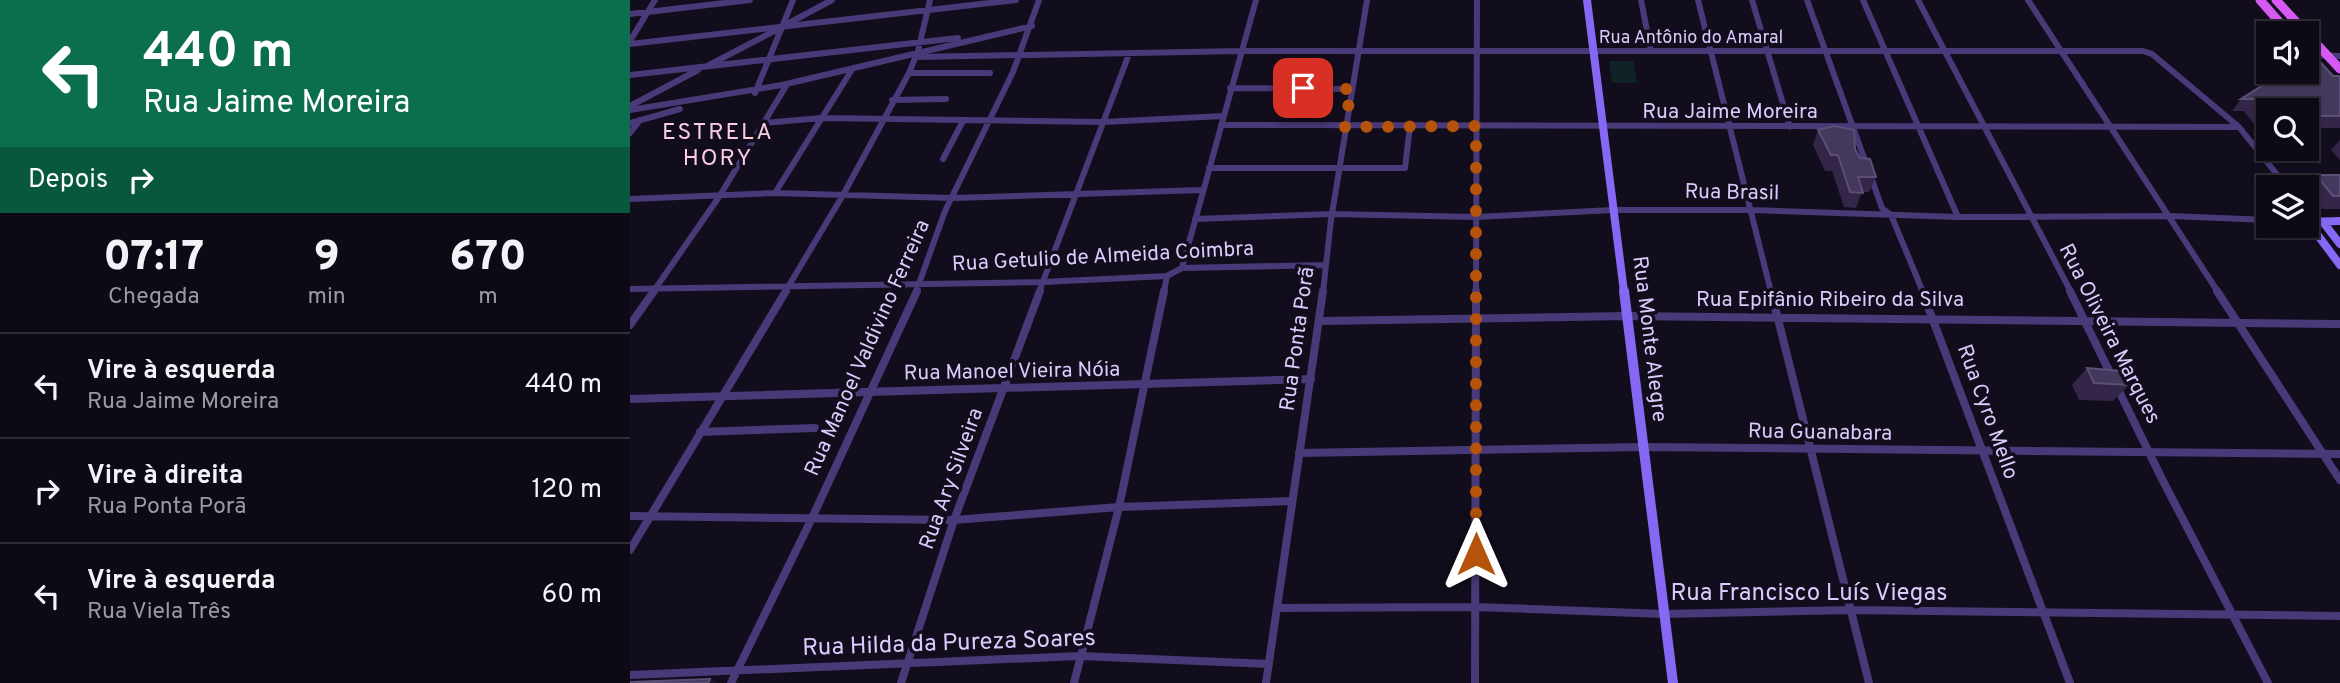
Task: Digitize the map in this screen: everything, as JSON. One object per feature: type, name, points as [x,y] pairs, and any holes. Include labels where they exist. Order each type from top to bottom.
[{"type":"main road","points":[[2260,0],[2279,21]]},
{"type":"main road","points":[[2276,0],[2340,69]]},
{"type":"street","points":[[630,42],[655,0]]},
{"type":"street","points":[[630,14],[750,0]]},
{"type":"street","points":[[755,93],[793,0]]},
{"type":"street","points":[[630,108],[832,0]]},
{"type":"street","points":[[630,550],[721,394],[843,195],[892,100],[909,73],[917,54],[930,0]]},
{"type":"street","points":[[630,42],[927,12],[1016,0]]},
{"type":"street","name":"Rua Manoel Valdivino Ferreira","points":[[731,683],[813,516],[920,284],[924,265],[953,198],[992,120],[1032,26],[1039,0]]},
{"type":"street","points":[[1182,268],[1255,0]]},
{"type":"street","name":"Rua Ponta Porã","points":[[1266,683],[1320,321],[1331,214],[1367,0]]},
{"type":"street","points":[[1475,683],[1477,0]]},
{"type":"street","name":"Rua Monte Alegre","points":[[1587,0],[1673,683]]},
{"type":"street","points":[[1641,0],[1651,51]]},
{"type":"street","points":[[1698,0],[1869,683]]},
{"type":"street","points":[[1752,0],[1790,127]]},
{"type":"street","name":"Rua Cyro Mello","points":[[1807,0],[1882,208],[1891,215],[1933,318],[2070,683]]},
{"type":"street","points":[[1863,0],[1958,216]]},
{"type":"street","name":"Rua Oliveira Marques","points":[[1918,0],[2029,217],[2087,321],[2149,452],[2268,683]]},
{"type":"street","points":[[2028,0],[2171,216],[2340,480]]},
{"type":"street","points":[[630,123],[697,104],[755,93],[1032,26]]},
{"type":"street","points":[[630,75],[986,35]]},
{"type":"street","name":"Rua Antônio do Amaral","points":[[917,54],[1240,51],[2143,51],[2152,54],[2239,127]]},
{"type":"street","name":"Rua Ary Silveira","points":[[901,683],[954,520],[1129,54]]},
{"type":"street","points":[[2319,55],[2340,56]]},
{"type":"street","points":[[775,193],[853,68]]},
{"type":"street","points":[[909,73],[990,73]]},
{"type":"street","points":[[630,325],[719,197],[786,85]]},
{"type":"street","points":[[1230,88],[1351,89]]},
{"type":"street","points":[[892,100],[946,99]]},
{"type":"street","points":[[630,108],[697,104]]},
{"type":"street","points":[[763,123],[822,118],[882,121],[1103,122],[1223,116]]},
{"type":"street","points":[[630,133],[639,120]]},
{"type":"street","points":[[943,159],[963,121]]},
{"type":"street","name":"Rua Jaime Moreira","points":[[1221,125],[1604,128],[2239,127]]},
{"type":"street","points":[[1209,167],[1405,168],[1410,126]]},
{"type":"street","points":[[2239,127],[2277,175]]},
{"type":"street","points":[[630,199],[775,193],[953,198],[1202,190]]},
{"type":"street","name":"Rua Brasil","points":[[1195,219],[1331,214],[1476,217],[1613,210],[1752,210],[1891,215],[2171,216],[2256,220]]},
{"type":"street","points":[[2319,219],[2340,244]]},
{"type":"street","points":[[2319,222],[2340,221]]},
{"type":"street","points":[[2319,236],[2340,265]]},
{"type":"street","name":"Rua Getulio de Almeida Coimbra","points":[[630,289],[1043,282],[1167,275],[1182,268],[1326,265]]},
{"type":"street","points":[[1074,683],[1119,507],[1167,275]]},
{"type":"street","name":"Rua Epifânio Ribeiro da Silva","points":[[1320,321],[1627,316],[2340,324]]},
{"type":"street","name":"Rua Manoel Vieira Nóia","points":[[630,399],[721,394],[1142,387],[1311,379]]},
{"type":"street","points":[[699,432],[815,428]]},
{"type":"street","name":"Rua Guanabara","points":[[1299,453],[1644,447],[1809,451],[2340,454]]},
{"type":"street","points":[[630,516],[813,516],[954,520],[1119,507],[1292,501]]},
{"type":"street","name":"Rua Francisco Luís Viegas","points":[[1277,608],[1476,607],[1664,614],[1851,610],[2340,617]]},
{"type":"street","name":"Rua Hilda da Pureza Soares","points":[[630,675],[1080,656],[1269,664]]},
{"type":"shaded area","points":[[1609,61],[1634,61],[1637,83],[1612,83]]},
{"type":"building","points":[[2319,61],[2333,76],[2340,77],[2340,116],[2319,116],[2319,98],[2256,98],[2256,102],[2254,99],[2241,99],[2264,84],[2319,84]]},
{"type":"building","points":[[1834,126],[1854,130],[1855,149],[1860,158],[1870,159],[1876,177],[1858,177],[1863,193],[1850,192],[1838,155],[1831,155],[1818,130]]},
{"type":"building","points":[[2319,175],[2340,175],[2340,196],[2333,196]]},
{"type":"building","points":[[2087,368],[2122,371],[2129,385],[2094,383]]},
{"type":"building","points":[[710,679],[708,683],[630,683],[630,682]]},
{"type":"district","name":"ESTRELA HORY","points":[[718,146]]},
{"type":"route","points":[[1303,88],[1351,89],[1345,127],[1476,126],[1476,554]]}]
